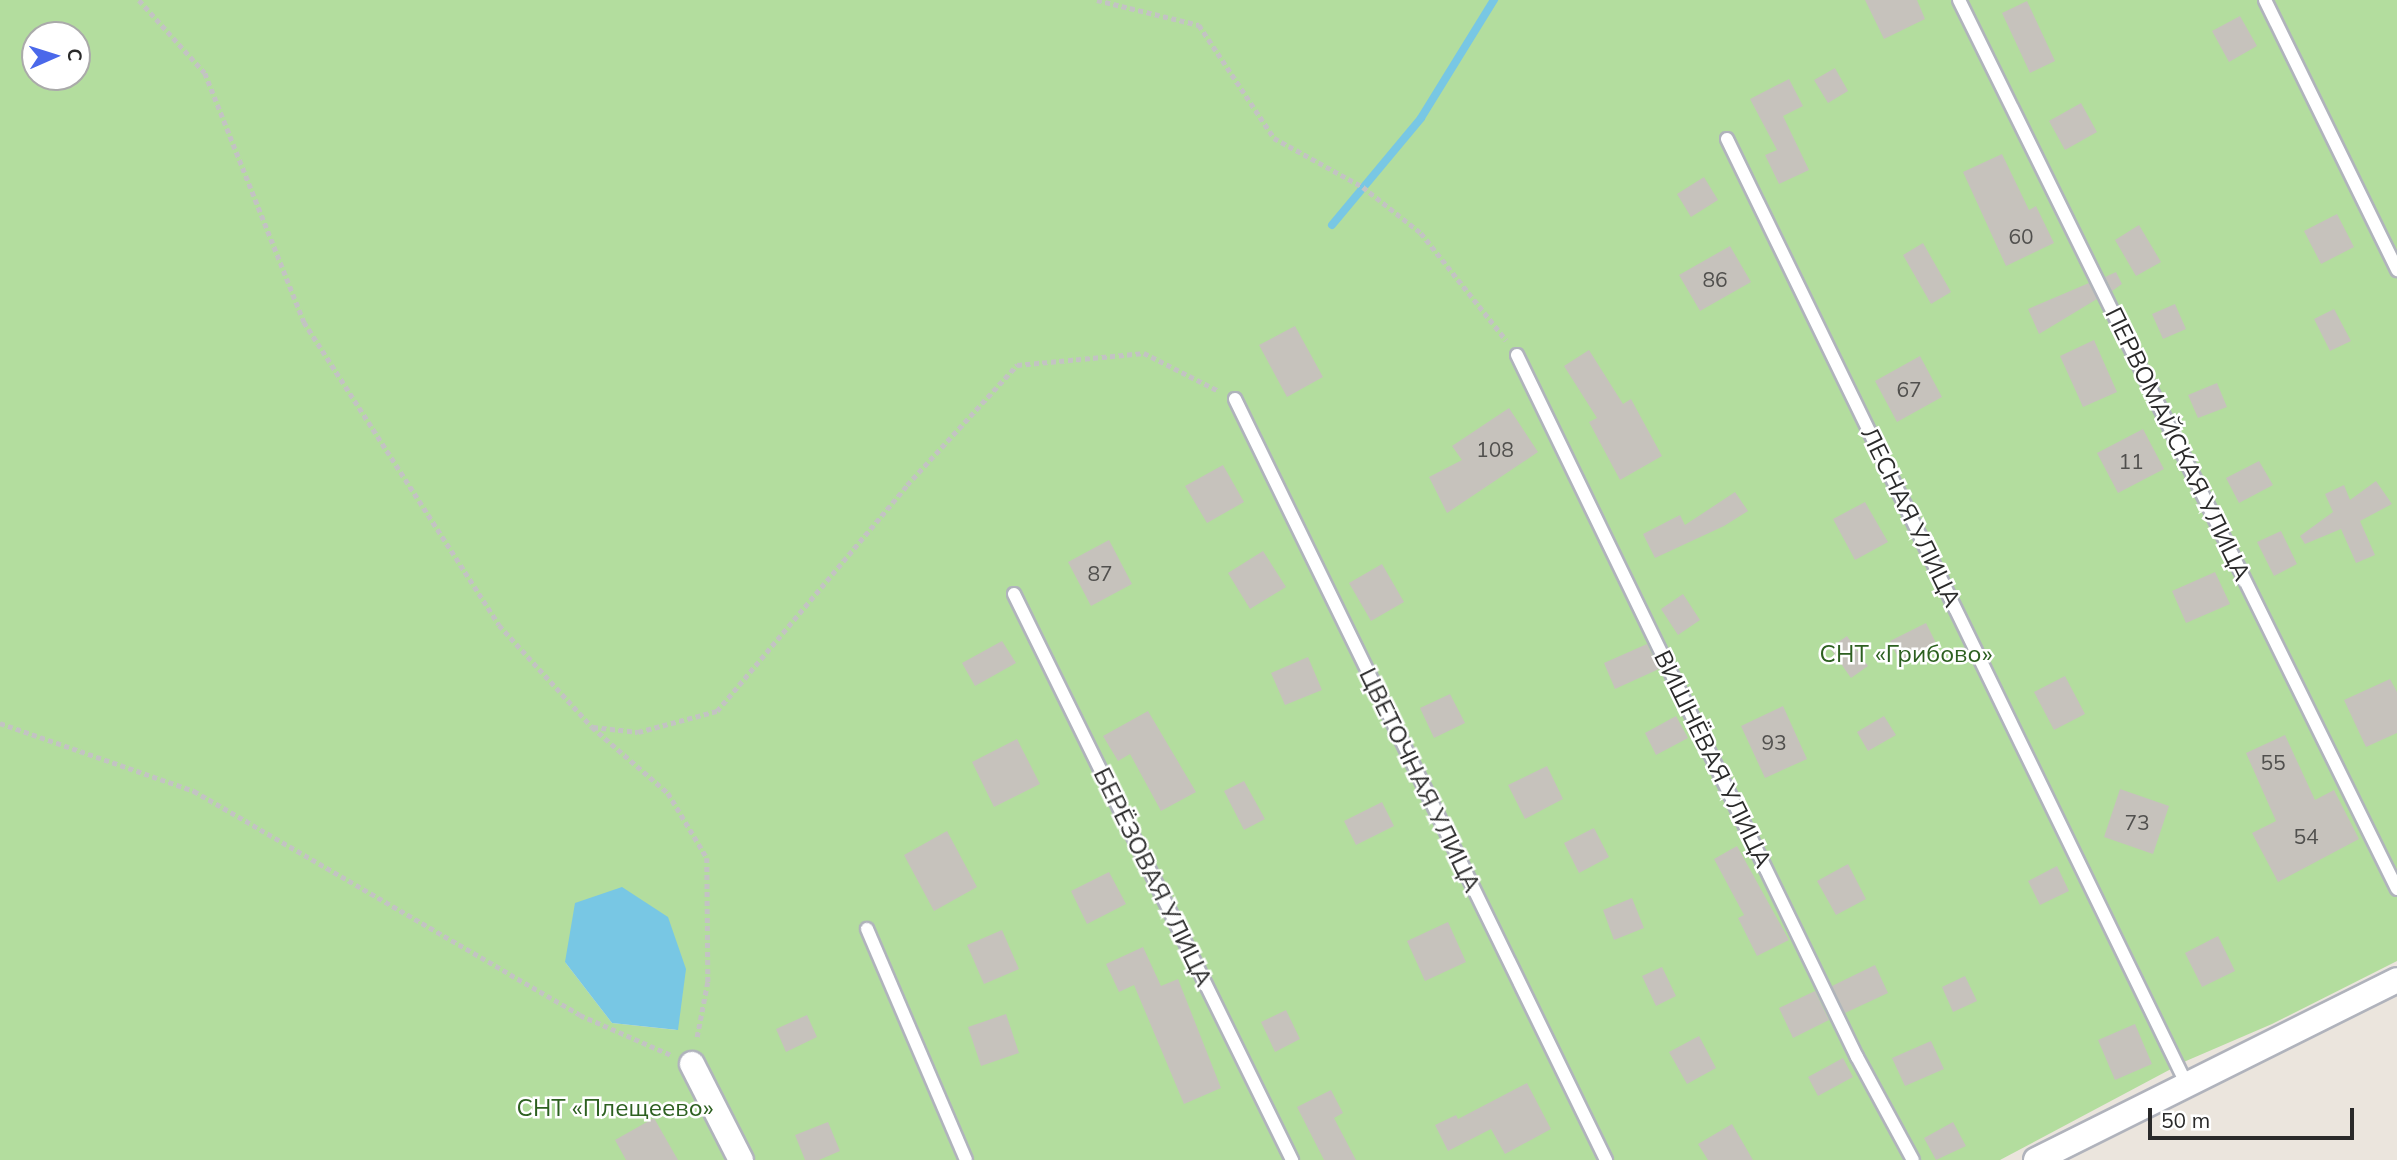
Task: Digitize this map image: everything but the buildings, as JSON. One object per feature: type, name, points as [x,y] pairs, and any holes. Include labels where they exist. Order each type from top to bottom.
[{"type":"street","points":[[2036,1160],[2397,980]]},
{"type":"street","points":[[692,1064],[741,1160]]},
{"type":"lane","name":"ПЕРВОМАЙСКАЯ УЛИЦА","points":[[1959,0],[2397,889]]},
{"type":"lane","points":[[2265,0],[2397,270]]},
{"type":"lane","name":"ЛЕСНАЯ УЛИЦА","points":[[1727,139],[2187,1085]]},
{"type":"lane","name":"ВИШНЁВАЯ УЛИЦА","points":[[1517,355],[1851,1044],[1913,1160]]},
{"type":"lane","name":"ЦВЕТОЧНАЯ УЛИЦА","points":[[1235,399],[1606,1160]]},
{"type":"lane","name":"БЕРЁЗОВАЯ УЛИЦА","points":[[1014,594],[1292,1160]]},
{"type":"lane","points":[[867,929],[966,1160]]},
{"type":"path","points":[[0,723],[194,791],[580,1015],[692,1064],[708,982],[707,858],[668,793],[593,727],[499,625],[304,322],[205,73],[139,0]]},
{"type":"path","points":[[1097,0],[1199,25],[1274,138],[1363,187],[1421,233],[1517,355]]},
{"type":"path","points":[[593,727],[638,732],[717,711],[907,485],[1017,365],[1144,353],[1235,399]]},
{"type":"green space","points":[[0,0],[2397,0],[2397,961],[2272,1024],[2186,1061],[2000,1160],[0,1160]],"holes":[[[565,962],[677,1030],[612,1023]]]},
{"type":"water","points":[[622,887],[668,917],[686,969],[678,1030],[612,1023],[565,962],[575,903]]},
{"type":"waterway","points":[[1332,225],[1421,118],[1494,0]]},
{"type":"park label","name":"СНТ «Грибово»","points":[[1906,654]]},
{"type":"park label","name":"СНТ «Плещеево»","points":[[615,1108]]}]
